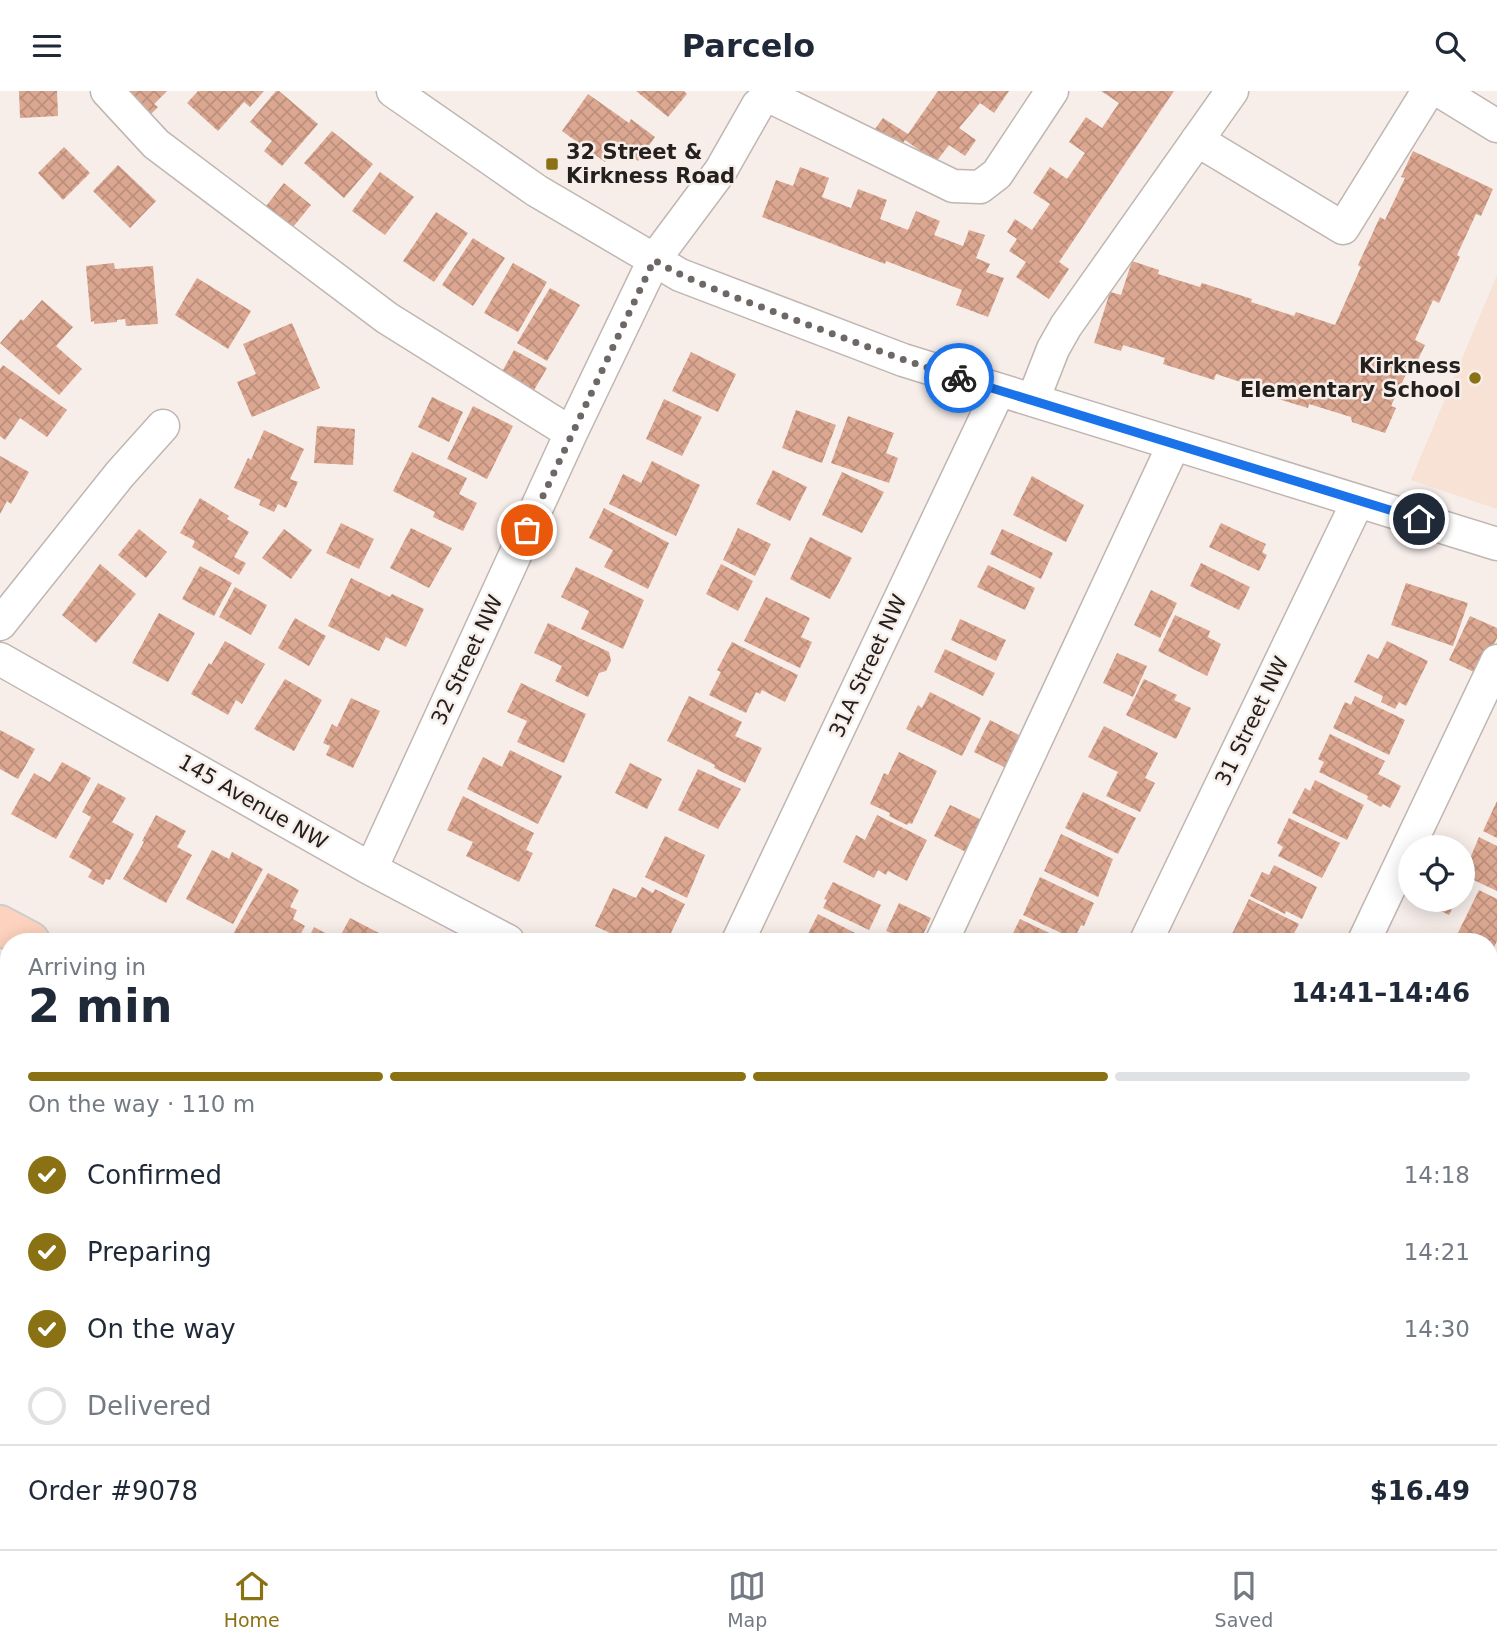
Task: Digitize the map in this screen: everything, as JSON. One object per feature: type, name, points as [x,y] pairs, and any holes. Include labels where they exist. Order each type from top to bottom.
[{"type":"street","points":[[107,91],[156,144],[387,318],[571,433]]},
{"type":"street","points":[[393,91],[537,191],[680,275],[903,360],[1497,544]]},
{"type":"street","points":[[772,93],[953,186],[980,187],[997,174],[1052,91]]},
{"type":"street","points":[[1033,400],[1053,349],[1066,326],[1232,91]]},
{"type":"street","points":[[1197,140],[1343,228],[1428,91]]},
{"type":"street","points":[[1440,91],[1497,126]]},
{"type":"street","name":"32 Street NW","points":[[371,869],[571,433],[654,260],[721,170],[758,106],[772,93]]},
{"type":"street","name":"31A Street NW","points":[[742,933],[999,390]]},
{"type":"street","points":[[0,624],[120,474],[163,426]]},
{"type":"street","points":[[946,933],[1174,444]]},
{"type":"street","name":"31 Street NW","points":[[1150,933],[1358,501]]},
{"type":"street","name":"145 Avenue NW","points":[[0,659],[371,869],[493,933]]},
{"type":"street","points":[[1368,933],[1497,661]]},
{"type":"shaded area","name":"Kirkness Elementary School","points":[[1497,275],[1497,509],[1411,480]]},
{"type":"building","points":[[19,91],[57,91],[58,116],[20,118]]},
{"type":"building","points":[[122,91],[167,91],[154,104],[158,107],[151,114],[148,110],[144,114]]},
{"type":"building","points":[[198,91],[264,91],[250,107],[244,102],[218,131],[187,103]]},
{"type":"building","points":[[276,91],[318,124],[282,166],[264,151],[272,141],[250,122]]},
{"type":"building","points":[[636,91],[684,91],[687,94],[668,117]]},
{"type":"building","points":[[938,91],[1009,91],[994,113],[980,103],[959,128],[976,140],[965,156],[949,145],[936,162],[905,140],[900,147],[875,129],[883,118],[908,134]]},
{"type":"building","points":[[1101,91],[1174,91],[1059,262],[1069,269],[1049,299],[1016,277],[1026,262],[1009,251],[1017,239],[1007,232],[1015,219],[1032,230],[1050,204],[1033,193],[1050,167],[1067,179],[1085,153],[1069,142],[1086,117],[1102,128],[1119,103]]},
{"type":"building","points":[[588,94],[629,123],[631,119],[655,137],[638,161],[616,146],[605,162],[562,131]]},
{"type":"building","points":[[332,131],[373,164],[344,198],[304,163]]},
{"type":"building","points":[[64,147],[90,173],[63,200],[38,173]]},
{"type":"building","points":[[1413,151],[1493,189],[1481,216],[1476,214],[1439,303],[1433,300],[1415,340],[1425,345],[1411,374],[1407,372],[1391,406],[1396,408],[1385,433],[1352,422],[1351,417],[1258,393],[1259,388],[1216,374],[1214,380],[1163,364],[1165,358],[1123,345],[1121,351],[1094,343],[1110,292],[1121,295],[1132,261],[1159,270],[1158,274],[1200,287],[1202,283],[1294,316],[1296,312],[1335,325],[1380,217],[1385,220],[1405,178],[1401,177]]},
{"type":"building","points":[[118,165],[156,201],[130,228],[93,191]]},
{"type":"building","points":[[800,167],[829,178],[822,197],[851,208],[858,189],[887,200],[880,219],[908,230],[916,211],[940,221],[934,235],[963,246],[969,230],[985,235],[976,258],[990,264],[986,272],[1004,278],[988,317],[956,305],[962,290],[762,217],[776,180],[793,186]]},
{"type":"building","points":[[380,172],[414,197],[385,235],[352,211]]},
{"type":"building","points":[[284,183],[311,205],[289,232],[263,210]]},
{"type":"building","points":[[436,212],[468,233],[434,282],[403,261]]},
{"type":"building","points":[[473,238],[505,258],[473,306],[442,285]]},
{"type":"building","points":[[114,263],[115,269],[153,266],[158,324],[126,326],[125,319],[117,322],[91,322],[86,266]]},
{"type":"building","points":[[513,263],[547,282],[518,332],[484,313]]},
{"type":"building","points":[[197,278],[251,311],[228,349],[175,315]]},
{"type":"building","points":[[550,288],[580,305],[547,361],[517,343]]},
{"type":"building","points":[[42,300],[73,327],[56,346],[82,369],[59,395],[0,343]]},
{"type":"building","points":[[292,323],[320,388],[252,417],[237,382],[256,374],[243,344]]},
{"type":"building","points":[[514,350],[547,368],[530,397],[498,379]]},
{"type":"building","points":[[691,352],[736,374],[718,412],[672,391]]},
{"type":"building","points":[[3,365],[67,410],[47,437],[20,418],[5,440],[0,436],[0,369]]},
{"type":"building","points":[[432,397],[463,412],[449,442],[418,427]]},
{"type":"building","points":[[664,399],[702,417],[682,456],[646,439]]},
{"type":"building","points":[[473,406],[513,426],[487,479],[447,459]]},
{"type":"building","points":[[796,410],[836,425],[822,463],[782,448]]},
{"type":"building","points":[[848,416],[894,433],[886,453],[898,458],[889,483],[831,463]]},
{"type":"building","points":[[317,426],[355,429],[353,465],[314,463]]},
{"type":"building","points":[[264,430],[304,449],[290,479],[298,482],[286,508],[278,504],[274,512],[259,505],[261,500],[234,488],[248,458],[251,460]]},
{"type":"building","points":[[412,452],[467,478],[459,494],[477,503],[463,531],[433,517],[435,512],[393,491]]},
{"type":"building","points":[[0,456],[29,472],[11,504],[7,501],[0,514]]},
{"type":"building","points":[[652,461],[700,485],[676,536],[609,504],[623,474],[641,483]]},
{"type":"building","points":[[773,470],[807,487],[790,521],[756,504]]},
{"type":"building","points":[[842,472],[884,492],[862,533],[822,515]]},
{"type":"building","points":[[1032,476],[1084,505],[1066,542],[1013,515]]},
{"type":"building","points":[[200,498],[249,532],[234,557],[246,563],[239,575],[192,547],[195,541],[180,533]]},
{"type":"building","points":[[604,508],[669,543],[648,589],[604,567],[613,550],[589,538]]},
{"type":"building","points":[[341,523],[374,539],[359,569],[326,553]]},
{"type":"building","points":[[1221,523],[1266,544],[1262,552],[1267,555],[1259,571],[1209,547]]},
{"type":"building","points":[[411,528],[452,548],[429,588],[390,568]]},
{"type":"building","points":[[738,528],[771,544],[755,576],[723,560]]},
{"type":"building","points":[[139,529],[167,552],[146,578],[118,555]]},
{"type":"building","points":[[284,529],[312,550],[291,579],[262,558]]},
{"type":"building","points":[[1002,529],[1053,553],[1041,579],[990,554]]},
{"type":"building","points":[[810,537],[852,558],[830,599],[790,579]]},
{"type":"building","points":[[1201,563],[1250,587],[1239,610],[1190,586]]},
{"type":"building","points":[[100,564],[136,594],[96,643],[62,615]]},
{"type":"building","points":[[721,564],[753,581],[738,611],[706,594]]},
{"type":"building","points":[[988,565],[1035,588],[1025,610],[977,587]]},
{"type":"building","points":[[200,566],[232,583],[214,616],[182,599]]},
{"type":"building","points":[[576,567],[644,600],[623,649],[581,629],[589,611],[561,597]]},
{"type":"building","points":[[351,578],[390,597],[392,594],[424,609],[406,647],[386,637],[379,651],[328,626]]},
{"type":"building","points":[[1406,583],[1468,603],[1453,646],[1391,625]]},
{"type":"building","points":[[235,587],[267,605],[251,635],[219,617]]},
{"type":"building","points":[[1151,590],[1177,603],[1160,638],[1134,625]]},
{"type":"building","points":[[766,597],[810,618],[801,637],[812,642],[800,668],[744,641]]},
{"type":"building","points":[[159,613],[195,633],[168,682],[132,663]]},
{"type":"building","points":[[1175,615],[1210,631],[1208,637],[1221,644],[1207,676],[1158,651]]},
{"type":"building","points":[[1470,616],[1497,628],[1497,638],[1480,675],[1449,660]]},
{"type":"building","points":[[295,618],[326,636],[309,666],[278,648]]},
{"type":"building","points":[[960,619],[1006,640],[996,661],[951,640]]},
{"type":"building","points":[[548,623],[609,652],[611,661],[606,671],[599,673],[588,697],[555,681],[562,666],[534,653]]},
{"type":"building","points":[[225,641],[265,664],[242,704],[236,700],[228,715],[191,694]]},
{"type":"building","points":[[1387,641],[1428,661],[1406,706],[1399,702],[1395,709],[1381,702],[1383,696],[1354,682],[1368,654],[1378,659]]},
{"type":"building","points":[[732,642],[798,675],[785,702],[762,690],[760,694],[756,692],[746,713],[709,695],[721,672],[717,670]]},
{"type":"building","points":[[945,649],[995,673],[983,696],[934,672]]},
{"type":"building","points":[[1117,653],[1147,666],[1133,697],[1103,683]]},
{"type":"building","points":[[285,679],[322,700],[294,751],[254,729]]},
{"type":"building","points":[[1144,679],[1177,695],[1174,700],[1191,708],[1176,739],[1126,715]]},
{"type":"building","points":[[521,683],[586,714],[564,763],[517,742],[527,721],[507,712]]},
{"type":"building","points":[[930,692],[981,718],[962,756],[906,729],[918,705],[922,708]]},
{"type":"building","points":[[689,696],[742,722],[735,736],[762,748],[745,783],[667,741]]},
{"type":"building","points":[[1355,696],[1405,720],[1389,755],[1333,728],[1345,702],[1351,705]]},
{"type":"building","points":[[351,698],[380,711],[353,768],[326,755],[330,746],[323,743],[332,724],[337,727]]},
{"type":"building","points":[[990,720],[1023,737],[1008,769],[974,752]]},
{"type":"building","points":[[1104,726],[1158,753],[1145,778],[1155,783],[1140,812],[1106,796],[1118,772],[1088,757]]},
{"type":"building","points":[[0,730],[35,749],[18,779],[0,769]]},
{"type":"building","points":[[1330,734],[1385,761],[1378,774],[1401,786],[1390,808],[1383,804],[1381,807],[1367,799],[1368,796],[1319,772],[1324,762],[1318,759]]},
{"type":"building","points":[[510,750],[562,776],[538,824],[467,789],[483,757],[502,767]]},
{"type":"building","points":[[899,752],[937,771],[912,824],[907,825],[870,804],[884,773],[888,775]]},
{"type":"building","points":[[62,762],[91,778],[56,839],[11,814],[34,773],[50,782]]},
{"type":"building","points":[[630,763],[662,779],[647,809],[615,793]]},
{"type":"building","points":[[698,769],[741,789],[718,829],[678,810]]},
{"type":"building","points":[[1315,780],[1364,805],[1347,840],[1292,813],[1305,788],[1310,791]]},
{"type":"building","points":[[98,783],[126,798],[112,822],[134,834],[110,880],[106,879],[103,885],[88,877],[92,870],[69,857],[91,817],[82,812]]},
{"type":"building","points":[[1083,792],[1136,818],[1118,854],[1065,828]]},
{"type":"building","points":[[463,796],[534,833],[526,850],[533,853],[519,882],[466,856],[473,842],[447,830]]},
{"type":"building","points":[[1497,801],[1497,838],[1483,831]]},
{"type":"building","points":[[950,805],[984,821],[968,853],[934,836]]},
{"type":"building","points":[[156,815],[186,831],[177,847],[192,855],[166,903],[123,879]]},
{"type":"building","points":[[877,815],[927,840],[907,881],[888,871],[886,875],[878,870],[874,878],[843,862],[856,835],[865,840]]},
{"type":"building","points":[[1289,818],[1340,843],[1322,878],[1278,856],[1283,847],[1277,843]]},
{"type":"building","points":[[1061,834],[1113,859],[1098,897],[1044,871]]},
{"type":"building","points":[[665,836],[705,855],[687,898],[645,877]]},
{"type":"building","points":[[1479,837],[1497,846],[1497,891],[1475,881],[1475,846]]},
{"type":"building","points":[[212,850],[229,859],[232,852],[263,869],[233,924],[186,899]]},
{"type":"building","points":[[1274,865],[1317,887],[1302,919],[1286,911],[1285,914],[1250,896],[1262,872],[1269,875]]},
{"type":"building","points":[[268,873],[299,890],[290,907],[297,910],[293,919],[305,926],[301,933],[234,933]]},
{"type":"building","points":[[1040,877],[1094,903],[1084,926],[1081,925],[1077,933],[1061,933],[1023,915]]},
{"type":"building","points":[[833,882],[881,905],[869,930],[823,908],[827,900],[824,899]]},
{"type":"building","points":[[642,887],[653,893],[655,889],[685,904],[671,933],[610,933],[595,926],[613,888],[636,898]]},
{"type":"building","points":[[1479,890],[1497,899],[1497,933],[1458,933],[1468,912],[1475,912],[1475,898]]},
{"type":"building","points":[[1249,899],[1299,924],[1294,933],[1232,933]]},
{"type":"building","points":[[899,903],[931,918],[924,933],[886,931]]},
{"type":"building","points":[[818,914],[855,933],[808,933]]},
{"type":"building","points":[[350,918],[379,933],[342,933]]},
{"type":"building","points":[[1020,919],[1049,933],[1013,933]]},
{"type":"building","points":[[314,927],[325,933],[311,933]]},
{"type":"way so far","points":[[527,530],[654,260],[680,275],[734,297],[959,378]]},
{"type":"place","name":"32 Street & Kirkness Road","points":[[552,164]]},
{"type":"place","name":"Kirkness Elementary School","points":[[1475,378]]},
{"type":"route","points":[[959,378],[1419,519]]}]
